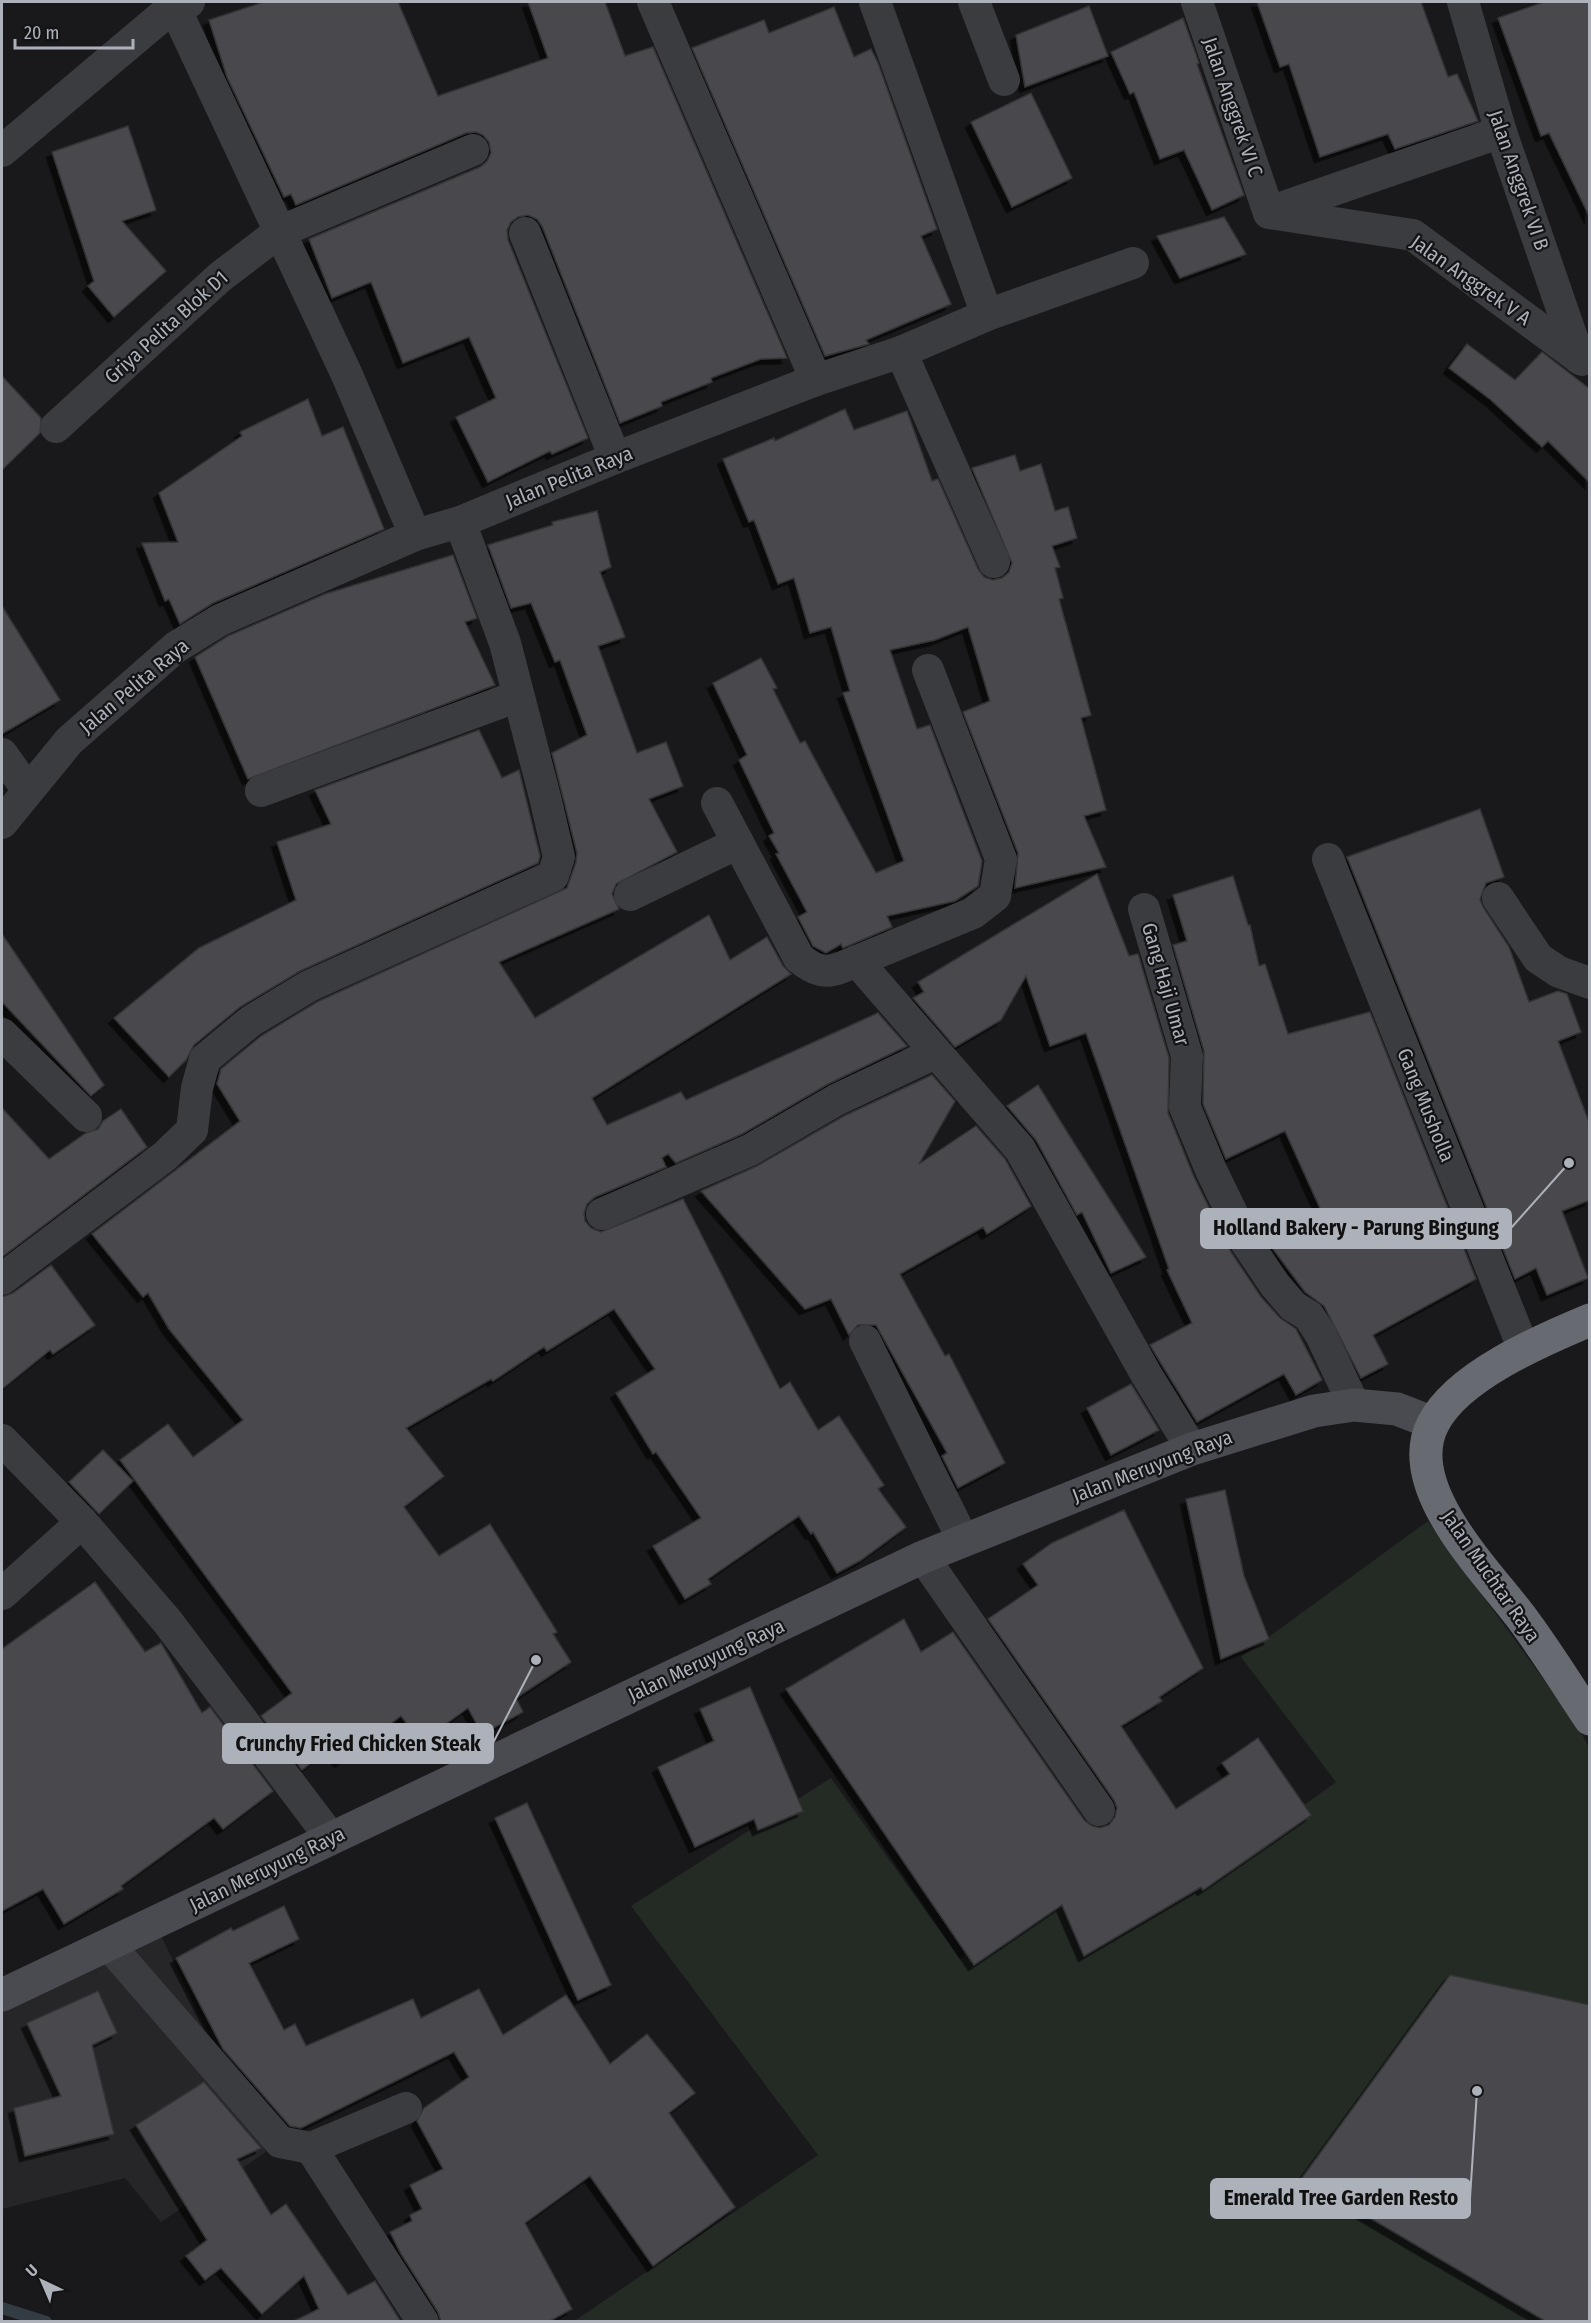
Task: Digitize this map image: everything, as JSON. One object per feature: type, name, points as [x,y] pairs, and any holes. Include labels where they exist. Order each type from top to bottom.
[{"type":"highway","points":[[1433,1423],[1464,1389],[1524,1350],[1590,1320]]},
{"type":"highway","name":"Jalan Muchtar Raya","points":[[1433,1423],[1428,1436],[1426,1467],[1444,1514],[1524,1621],[1590,1719]]},
{"type":"main road","name":"Jalan Meruyung Raya","points":[[2,1995],[963,1540],[1192,1449],[1314,1411],[1354,1405],[1397,1409],[1433,1423]]},
{"type":"street","points":[[653,2],[816,380]]},
{"type":"street","points":[[875,2],[987,315]]},
{"type":"street","points":[[974,2],[1004,80]]},
{"type":"street","name":"Jalan Anggrek VI C","points":[[1197,2],[1269,213]]},
{"type":"street","name":"Jalan Anggrek VI B","points":[[1462,2],[1501,132],[1586,359]]},
{"type":"street","points":[[2,151],[178,3],[279,231],[347,375],[415,535]]},
{"type":"street","points":[[1269,213],[1501,132]]},
{"type":"street","name":"Griya Pelita Blok D1","points":[[56,427],[220,277],[279,231],[473,150]]},
{"type":"street","name":"Jalan Anggrek V A","points":[[1269,213],[1413,235],[1586,359]]},
{"type":"street","points":[[525,233],[615,458]]},
{"type":"street","name":"Jalan Pelita Raya","points":[[2,823],[27,789],[69,741],[176,647],[220,620],[415,535],[460,522],[615,458],[816,380],[901,352],[987,315],[1133,262]]},
{"type":"street","points":[[901,352],[994,562]]},
{"type":"street","points":[[2,1279],[165,1156],[192,1130],[197,1088],[205,1059],[251,1021],[309,986],[553,876],[560,857],[505,643],[460,522]]},
{"type":"street","points":[[717,803],[799,958],[814,970],[834,972],[973,913],[995,896],[1001,859],[928,670]]},
{"type":"street","points":[[261,791],[518,696]]},
{"type":"street","points":[[2,754],[27,789]]},
{"type":"street","points":[[630,895],[738,843]]},
{"type":"street","name":"Gang Musholla","points":[[1328,859],[1524,1350]]},
{"type":"street","points":[[1498,898],[1538,958],[1558,972],[1590,983]]},
{"type":"street","name":"Gang Haji Umar","points":[[1144,909],[1187,1056],[1185,1107],[1211,1170],[1246,1242],[1275,1285],[1293,1306],[1309,1316],[1321,1335],[1354,1405]]},
{"type":"street","points":[[857,961],[1020,1149],[1146,1374],[1192,1449]]},
{"type":"street","points":[[2,1034],[86,1116]]},
{"type":"street","points":[[602,1214],[750,1150],[836,1100],[936,1053]]},
{"type":"street","points":[[865,1341],[963,1540]]},
{"type":"street","points":[[2,1440],[82,1522],[167,1621],[331,1838]]},
{"type":"street","points":[[2,1594],[82,1522]]},
{"type":"street","points":[[923,1557],[1099,1810]]},
{"type":"street","points":[[109,1945],[280,2142],[311,2148],[406,2108]]},
{"type":"street","points":[[311,2148],[423,2322]]},
{"type":"shaded area","points":[[1428,1521],[1579,1728],[1589,1748],[1589,2004],[1449,1975],[1302,2178],[1547,2321],[573,2322],[818,2155],[631,1906],[831,1778],[960,1959],[1105,1854],[1155,1913],[1336,1782],[1241,1657]]},
{"type":"shaded area","points":[[150,1913],[266,2152],[161,2222],[125,2178],[2,2209],[2,1984]]},
{"type":"building","points":[[264,2],[398,2],[438,96],[548,58],[528,2],[605,2],[625,56],[653,47],[787,358],[761,359],[711,378],[712,382],[661,402],[662,406],[620,423],[542,226],[537,219],[528,215],[518,217],[511,222],[507,230],[508,240],[588,438],[552,454],[550,451],[488,482],[456,417],[496,398],[469,337],[403,363],[371,282],[332,298],[309,239],[480,167],[491,153],[489,142],[483,135],[476,132],[466,133],[296,205],[291,194],[284,197],[227,77],[209,20]]},
{"type":"building","points":[[1257,2],[1421,2],[1448,77],[1457,74],[1478,121],[1395,149],[1388,134],[1320,157],[1289,64],[1280,67]]},
{"type":"building","points":[[1544,2],[1590,2],[1590,218],[1549,133],[1541,136],[1498,18]]},
{"type":"building","points":[[1089,6],[1108,56],[1025,87],[1016,35]]},
{"type":"building","points":[[834,7],[854,57],[871,49],[878,63],[937,229],[921,236],[951,304],[866,340],[869,344],[825,356],[692,48],[764,20],[769,33]]},
{"type":"building","points":[[1183,18],[1244,195],[1212,210],[1184,150],[1160,159],[1134,92],[1130,94],[1111,52]]},
{"type":"building","points":[[1031,93],[1072,178],[1012,207],[971,122]]},
{"type":"building","points":[[128,126],[156,210],[122,221],[166,271],[114,317],[88,286],[94,281],[52,152]]},
{"type":"building","points":[[1224,217],[1246,254],[1180,278],[1157,236]]},
{"type":"building","points":[[1467,344],[1515,380],[1542,352],[1590,389],[1590,483],[1548,441],[1542,447],[1491,400],[1449,368]]},
{"type":"building","points":[[2,376],[41,418],[40,433],[2,470]]},
{"type":"building","points":[[308,399],[322,436],[343,427],[384,529],[213,603],[180,624],[169,599],[165,601],[142,543],[178,542],[159,493],[242,436],[240,432]]},
{"type":"building","points":[[845,409],[854,430],[907,411],[932,481],[938,479],[978,569],[984,577],[993,580],[1002,578],[1009,572],[1012,563],[972,468],[1015,455],[1020,471],[1041,464],[1055,511],[1068,507],[1077,538],[1052,546],[1060,567],[1055,568],[1063,598],[1059,599],[1091,715],[1081,718],[1106,810],[1084,816],[1106,867],[1015,888],[1018,853],[963,712],[990,701],[968,627],[935,640],[890,650],[917,729],[930,725],[982,861],[978,886],[955,901],[887,916],[892,927],[843,948],[841,944],[826,953],[813,946],[798,917],[807,912],[776,854],[779,853],[769,836],[774,833],[739,760],[747,755],[713,683],[761,658],[777,688],[773,689],[800,743],[805,741],[876,873],[904,861],[843,693],[850,691],[831,627],[810,633],[794,578],[778,584],[754,520],[749,522],[723,459],[774,438],[775,441]]},
{"type":"building","points":[[597,511],[611,567],[600,572],[625,637],[598,646],[637,753],[666,742],[683,786],[649,799],[677,852],[616,884],[612,894],[619,909],[499,962],[535,1018],[709,915],[730,960],[767,937],[783,966],[791,974],[592,1098],[607,1125],[681,1092],[686,1100],[878,1013],[907,1046],[828,1084],[742,1134],[676,1163],[668,1154],[662,1158],[666,1167],[595,1197],[587,1204],[584,1213],[585,1221],[591,1228],[601,1232],[683,1199],[780,1389],[790,1382],[818,1430],[839,1416],[884,1485],[878,1489],[906,1527],[861,1560],[837,1573],[813,1532],[811,1534],[799,1516],[708,1579],[711,1584],[685,1599],[653,1546],[701,1518],[656,1452],[653,1454],[616,1393],[655,1369],[614,1309],[547,1351],[544,1347],[493,1381],[491,1379],[406,1428],[444,1476],[404,1507],[439,1556],[490,1524],[557,1632],[553,1634],[571,1662],[516,1698],[523,1712],[482,1734],[468,1708],[421,1742],[401,1716],[340,1762],[329,1749],[302,1770],[261,1716],[292,1693],[120,1460],[168,1424],[193,1457],[243,1420],[169,1329],[148,1293],[143,1297],[92,1234],[240,1121],[217,1084],[221,1069],[261,1036],[317,1002],[567,888],[577,853],[552,753],[587,735],[560,660],[555,662],[531,603],[511,608],[488,545],[553,525],[552,522]]},
{"type":"building","points":[[453,555],[477,618],[465,622],[495,685],[248,779],[195,657],[228,636],[325,594]]},
{"type":"building","points":[[2,606],[60,700],[2,734]]},
{"type":"building","points":[[479,730],[502,778],[519,770],[540,856],[538,863],[300,971],[240,1007],[194,1045],[186,1060],[169,1077],[114,1018],[199,948],[296,900],[277,842],[331,824],[315,790]]},
{"type":"building","points":[[1480,809],[1504,877],[1486,883],[1480,899],[1483,907],[1509,947],[1529,1002],[1558,991],[1567,994],[1581,1032],[1558,1041],[1590,1125],[1590,1200],[1562,1211],[1588,1278],[1547,1295],[1536,1268],[1515,1279],[1347,857]]},
{"type":"building","points":[[1097,874],[1129,956],[1138,954],[1169,1058],[1168,1113],[1194,1177],[1231,1252],[1261,1297],[1280,1318],[1296,1329],[1322,1380],[1296,1395],[1284,1374],[1197,1422],[1150,1345],[1192,1323],[1167,1270],[1169,1269],[1086,1033],[1050,1046],[1026,976],[1001,1020],[955,1047],[913,998],[924,992],[918,982]]},
{"type":"building","points":[[1233,876],[1248,925],[1250,925],[1259,966],[1265,964],[1288,1034],[1370,1012],[1476,1279],[1373,1335],[1388,1364],[1361,1378],[1324,1306],[1305,1292],[1270,1245],[1324,1217],[1285,1131],[1226,1159],[1203,1104],[1204,1051],[1173,945],[1187,941],[1173,895]]},
{"type":"building","points":[[2,934],[104,1085],[91,1096],[2,1002]]},
{"type":"building","points":[[932,1075],[955,1101],[919,1164],[976,1126],[1005,1159],[1031,1206],[987,1234],[983,1227],[900,1274],[945,1356],[949,1354],[1005,1463],[958,1488],[942,1456],[947,1453],[876,1325],[858,1325],[849,1335],[831,1299],[805,1309],[701,1191],[757,1166],[844,1116]]},
{"type":"building","points":[[1038,1085],[1146,1257],[1111,1273],[1082,1212],[1077,1215],[1036,1140],[1007,1106]]},
{"type":"building","points":[[2,1108],[49,1159],[86,1133],[98,1129],[103,1121],[121,1109],[147,1147],[2,1257]]},
{"type":"building","points":[[51,1265],[95,1325],[53,1354],[50,1350],[2,1389],[2,1297],[13,1293]]},
{"type":"building","points":[[1131,1384],[1159,1430],[1111,1455],[1087,1408]]},
{"type":"building","points":[[103,1450],[133,1481],[99,1514],[69,1482]]},
{"type":"building","points":[[1225,1490],[1244,1576],[1269,1639],[1221,1659],[1186,1499]]},
{"type":"building","points":[[1124,1510],[1203,1668],[1159,1697],[1162,1701],[1121,1726],[1176,1809],[1230,1774],[1222,1763],[1258,1738],[1311,1815],[1203,1890],[1201,1887],[1084,1956],[1062,1905],[974,1965],[786,1689],[904,1619],[921,1652],[953,1632],[1084,1820],[1100,1828],[1109,1825],[1115,1817],[1117,1808],[1114,1800],[988,1619],[1038,1585],[1023,1564],[1052,1543]]},
{"type":"building","points":[[95,1582],[145,1652],[161,1643],[202,1713],[210,1707],[273,1791],[223,1829],[214,1818],[121,1886],[123,1889],[64,1924],[43,1889],[2,1911],[2,1649]]},
{"type":"building","points":[[750,1687],[803,1811],[758,1830],[754,1819],[695,1847],[658,1767],[714,1741],[700,1709]]},
{"type":"building","points":[[527,1803],[611,1985],[578,2000],[495,1818]]},
{"type":"building","points":[[284,1906],[299,1939],[249,1963],[284,2030],[295,2024],[306,2046],[413,1999],[421,2018],[479,1989],[503,2035],[566,1995],[610,2064],[647,2034],[695,2093],[669,2113],[735,2207],[653,2266],[590,2176],[525,2223],[572,2309],[548,2322],[441,2322],[438,2312],[401,2254],[390,2232],[412,2221],[410,2215],[422,2209],[410,2185],[443,2169],[417,2121],[424,2108],[469,2077],[454,2052],[301,2128],[290,2126],[223,2049],[176,1958],[231,1928],[233,1931]]},
{"type":"building","points":[[1450,1975],[1590,2005],[1590,2322],[1547,2322],[1302,2178]]},
{"type":"building","points":[[98,1991],[117,2033],[92,2045],[114,2134],[25,2156],[14,2108],[61,2096],[27,2023]]},
{"type":"building","points":[[204,2082],[261,2148],[237,2159],[271,2215],[286,2204],[348,2295],[375,2281],[401,2322],[292,2322],[319,2309],[304,2276],[262,2314],[221,2268],[205,2280],[186,2256],[207,2240],[136,2125]]},
{"type":"waterway","points":[[2,2308],[46,2322]]},
{"type":"place","name":"Holland Bakery - Parung Bingung","points":[[1569,1163]]},
{"type":"place","name":"Crunchy Fried Chicken Steak","points":[[536,1660]]},
{"type":"place","name":"Emerald Tree Garden Resto","points":[[1477,2091]]}]
